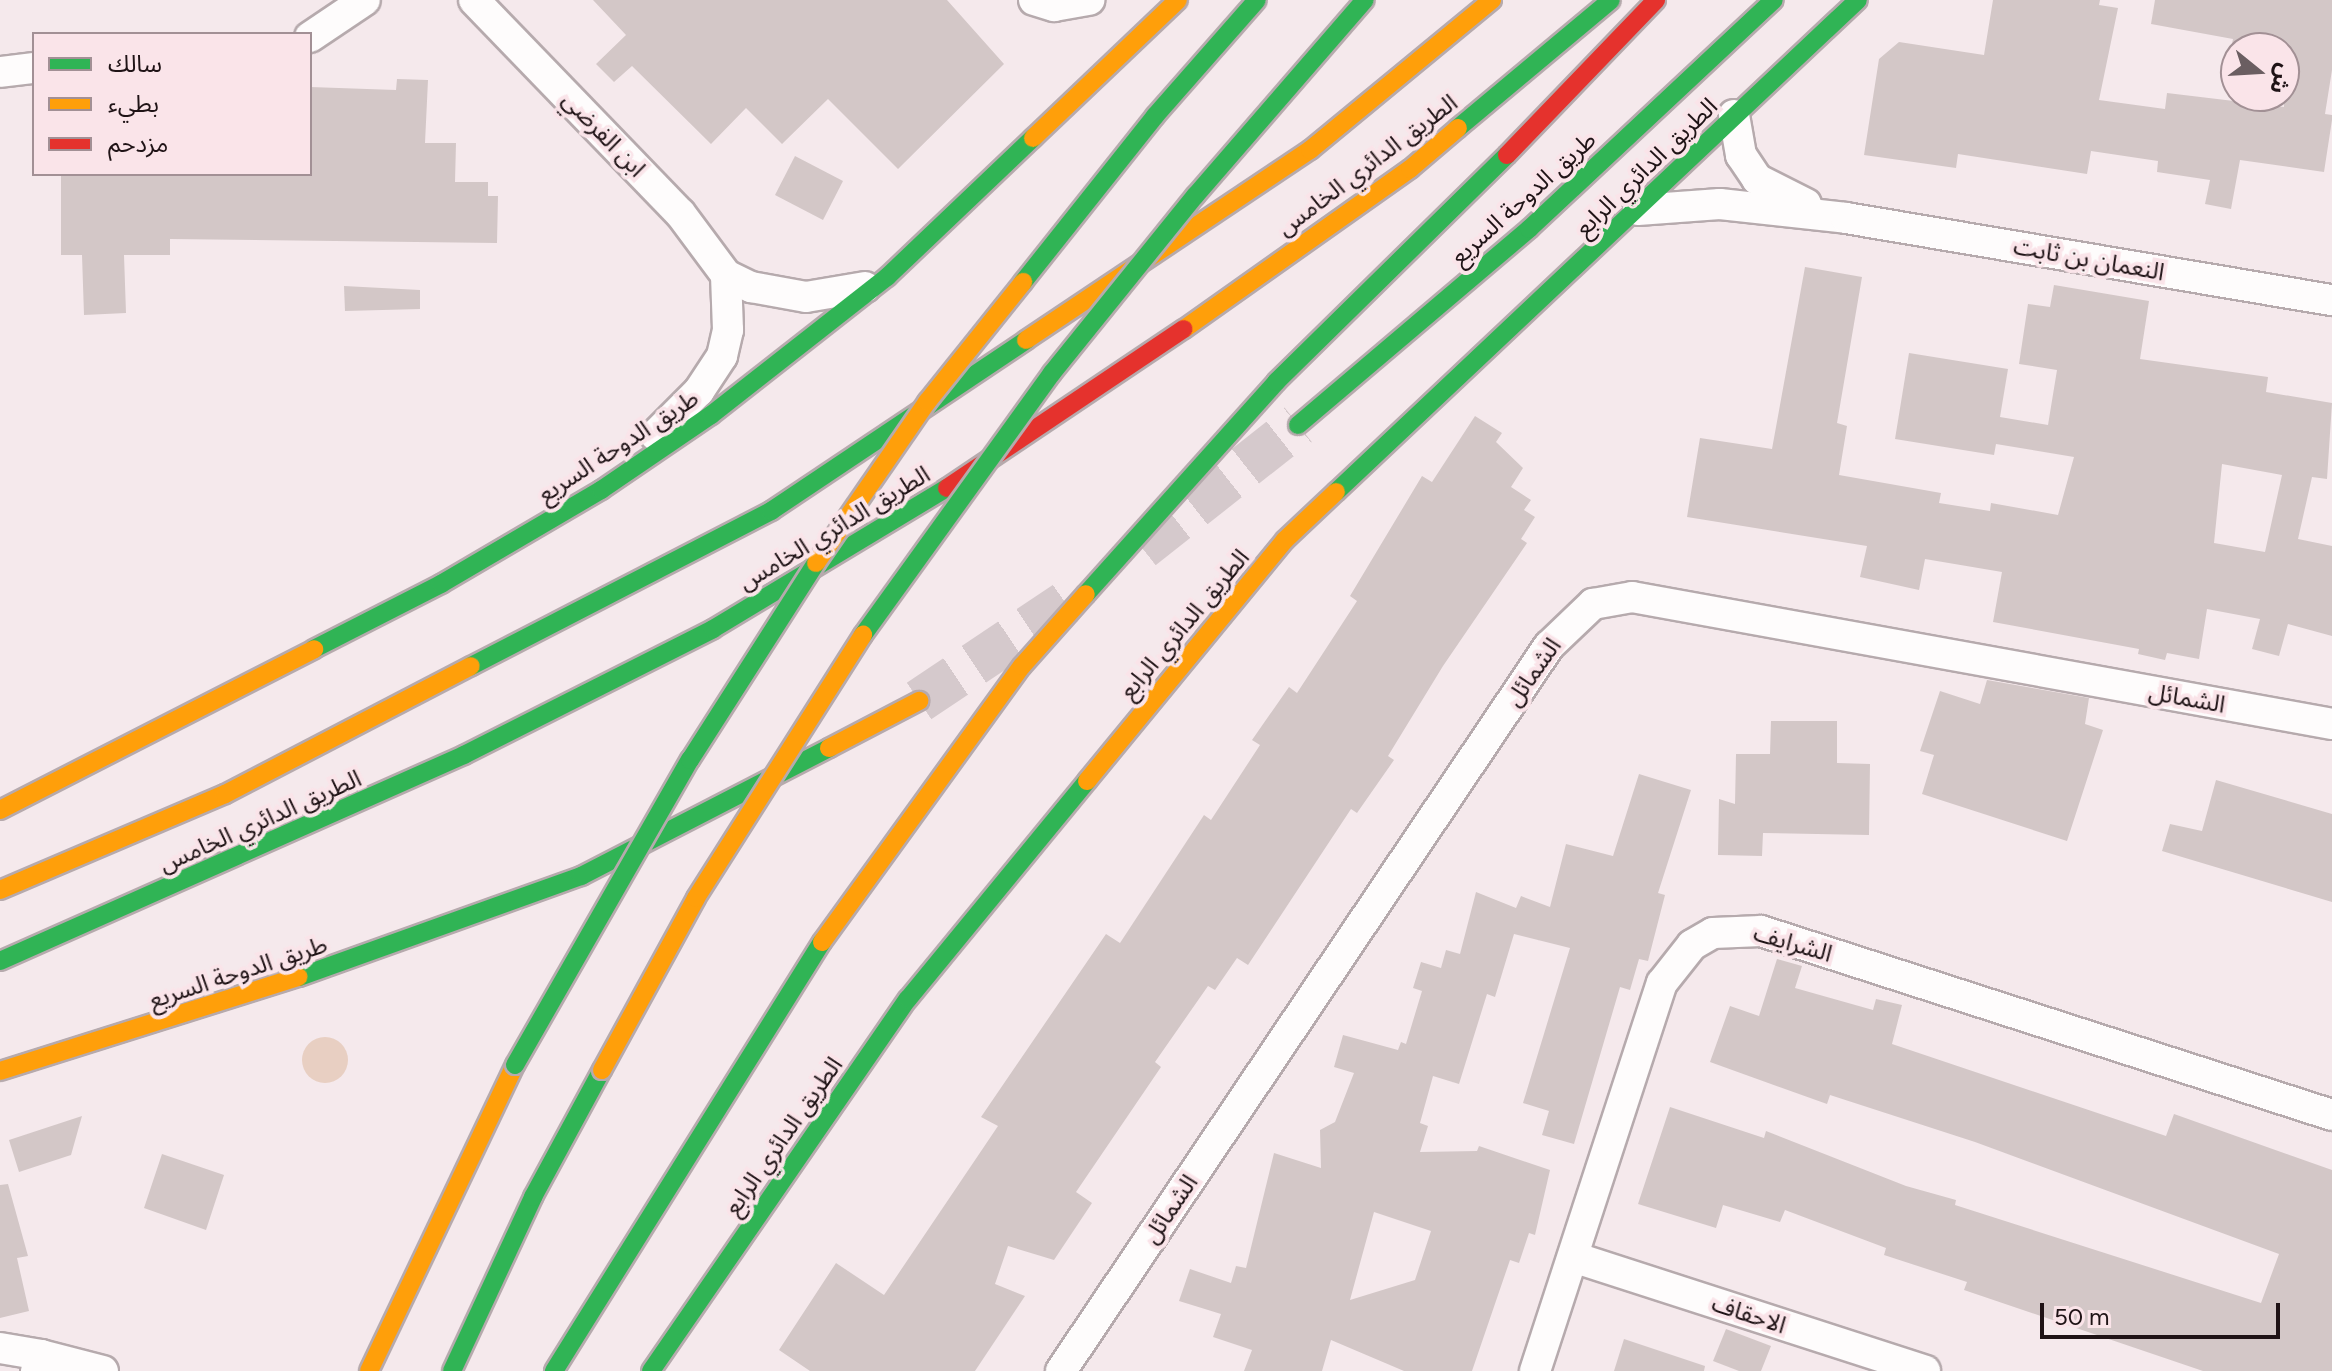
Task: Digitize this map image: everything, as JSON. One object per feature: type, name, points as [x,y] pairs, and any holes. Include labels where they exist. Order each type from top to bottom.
[{"type":"main road","name":"طريق الدوحة السريع","points":[[0,810],[441,584],[601,490],[711,415],[887,277],[1178,0]]},
{"type":"main road","points":[[369,1371],[515,1065],[690,760],[804,580],[927,402],[1155,116],[1257,0]]},
{"type":"main road","points":[[452,1371],[533,1197],[696,898],[896,583],[1062,361],[1195,196],[1365,0]]},
{"type":"main road","name":"الطريق الدائري الخامس","points":[[0,890],[225,794],[771,511],[1310,150],[1492,0]]},
{"type":"main road","name":"الطريق الدائري الخامس","points":[[0,961],[464,755],[713,629],[925,502],[1138,362],[1410,169],[1611,0]]},
{"type":"main road","points":[[554,1371],[778,1006],[925,794],[1022,666],[1276,382],[1587,77],[1656,0]]},
{"type":"main road","name":"طريق الدوحة السريع","points":[[1298,425],[1529,229],[1774,0]]},
{"type":"main road","name":"الطريق الدائري الرابع","points":[[651,1371],[908,999],[1285,540],[1858,0]]},
{"type":"main road","name":"طريق الدوحة السريع","points":[[0,1071],[284,983],[581,876],[919,701]]},
{"type":"street","points":[[312,36],[365,0]]},
{"type":"street","name":"ابن الفرضي","points":[[474,0],[680,213],[726,275]]},
{"type":"street","points":[[1034,0],[1054,6],[1089,0]]},
{"type":"street","points":[[0,72],[32,68]]},
{"type":"street","name":"النعمان بن ثابت","points":[[1734,115],[1741,155],[1757,179],[1784,197],[1846,218]]},
{"type":"street","name":"النعمان بن ثابت","points":[[1638,210],[1720,204],[1846,218],[2332,300]]},
{"type":"street","points":[[601,490],[699,391],[722,356],[728,330],[726,275],[751,287],[806,297],[861,288],[887,277]]},
{"type":"street","name":"الشمائل","points":[[1061,1371],[1549,646],[1593,604],[1632,597],[2332,724]]},
{"type":"street","name":"الشرايف","points":[[1535,1371],[1662,983],[1692,945],[1713,933],[1761,931],[2331,1112]]},
{"type":"street","name":"الاحقاف","points":[[1573,1257],[1925,1371]]},
{"type":"street","points":[[0,1348],[38,1363],[103,1371]]},
{"type":"shaded area","points":[[325,1037],[342,1043],[348,1060],[342,1077],[325,1083],[308,1077],[302,1060],[308,1043]]},
{"type":"building","points":[[593,0],[947,0],[1004,64],[898,169],[828,99],[782,144],[746,108],[711,144],[632,66],[614,82],[596,64],[626,35]]},
{"type":"building","points":[[1993,0],[2100,0],[2099,5],[2118,8],[2099,100],[2165,109],[2167,93],[2220,99],[2220,112],[2300,112],[2300,32],[2220,32],[2220,37],[2151,24],[2155,0],[2332,0],[2332,70],[2325,114],[2332,115],[2332,120],[2324,172],[2240,160],[2231,209],[2205,204],[2210,180],[2157,172],[2158,161],[2091,151],[2087,174],[1958,154],[1956,168],[1864,155],[1879,59],[1899,42],[1984,55]]},
{"type":"building","points":[[397,79],[428,80],[425,143],[456,143],[455,182],[488,182],[488,196],[498,196],[497,243],[170,239],[170,255],[124,255],[126,313],[84,315],[82,255],[61,255],[61,176],[312,176],[312,87],[396,90]]},
{"type":"building","points":[[795,156],[843,181],[823,220],[775,195]]},
{"type":"building","points":[[1805,267],[1862,277],[1837,423],[1847,426],[1839,475],[1941,493],[1939,503],[1990,511],[1991,503],[2058,515],[2074,457],[1996,444],[1994,455],[1895,439],[1909,353],[2008,369],[2000,417],[2048,425],[2057,370],[2019,364],[2028,304],[2050,307],[2054,285],[2149,301],[2140,359],[2268,377],[2266,392],[2332,403],[2327,479],[2312,477],[2298,539],[2332,546],[2332,636],[2288,624],[2279,656],[2252,649],[2260,619],[2207,609],[2199,659],[2167,653],[2165,660],[2138,654],[2139,649],[1993,622],[2002,572],[1925,559],[1919,590],[1860,577],[1867,546],[1687,517],[1700,438],[1772,449]],"holes":[[[2222,464],[2282,475],[2265,552],[2214,543]]]},
{"type":"building","points":[[344,286],[420,290],[420,309],[345,311]]},
{"type":"building","points":[[1475,416],[1502,433],[1496,442],[1523,468],[1511,487],[1531,500],[1524,510],[1535,517],[1521,539],[1527,543],[1443,666],[1388,756],[1394,760],[1357,813],[1351,809],[1248,965],[1237,958],[1215,990],[1208,986],[1155,1062],[1161,1067],[1076,1192],[1092,1203],[1054,1260],[1008,1246],[995,1284],[1025,1296],[975,1371],[810,1371],[779,1350],[836,1263],[884,1295],[998,1126],[981,1117],[1106,934],[1120,943],[1204,815],[1211,820],[1260,745],[1252,740],[1289,687],[1297,693],[1357,601],[1350,596],[1422,476],[1432,482]]},
{"type":"building","points":[[1987,680],[2089,698],[2085,724],[2103,730],[2067,841],[1922,794],[1934,755],[1920,751],[1940,691],[1980,704]]},
{"type":"building","points":[[1771,721],[1837,721],[1837,763],[1870,764],[1869,835],[1763,833],[1762,856],[1718,855],[1719,799],[1735,804],[1736,754],[1770,754]]},
{"type":"building","points":[[1639,774],[1691,790],[1658,893],[1665,895],[1648,961],[1639,959],[1630,990],[1620,987],[1574,1144],[1542,1135],[1549,1111],[1523,1103],[1570,948],[1514,934],[1495,997],[1487,994],[1459,1084],[1433,1076],[1420,1123],[1428,1126],[1420,1152],[1477,1151],[1479,1146],[1550,1170],[1535,1235],[1529,1233],[1519,1263],[1510,1260],[1472,1371],[1404,1371],[1331,1340],[1322,1371],[1244,1371],[1252,1350],[1213,1337],[1221,1314],[1179,1301],[1190,1269],[1231,1283],[1236,1266],[1246,1268],[1274,1153],[1321,1168],[1320,1130],[1335,1122],[1354,1073],[1334,1067],[1343,1035],[1398,1050],[1401,1042],[1406,1044],[1422,991],[1413,988],[1421,962],[1441,968],[1446,950],[1460,954],[1476,892],[1516,908],[1521,896],[1550,907],[1566,844],[1613,856]],"holes":[[[1374,1212],[1431,1231],[1415,1280],[1350,1300]]]},
{"type":"building","points":[[2216,780],[2332,814],[2332,902],[2162,851],[2170,824],[2202,831]]},
{"type":"building","points":[[1777,959],[1802,966],[1795,988],[1873,1010],[1876,999],[1902,1005],[1892,1044],[2166,1136],[2174,1114],[2332,1170],[2332,1371],[2203,1371],[1964,1290],[1967,1282],[1884,1255],[1886,1248],[1785,1210],[1780,1222],[1723,1205],[1716,1228],[1638,1204],[1670,1107],[1764,1138],[1766,1131],[1906,1186],[1956,1200],[1955,1205],[2261,1303],[2279,1254],[1975,1142],[1830,1095],[1827,1104],[1710,1062],[1730,1006],[1759,1016]]},
{"type":"building","points":[[82,1116],[71,1155],[19,1172],[9,1140]]},
{"type":"building","points":[[162,1154],[224,1175],[206,1230],[144,1208]]},
{"type":"building","points":[[8,1184],[28,1256],[17,1258],[29,1311],[0,1318],[0,1185]]},
{"type":"building","points":[[1726,1329],[1771,1346],[1761,1371],[1739,1371],[1713,1361]]},
{"type":"building","points":[[1624,1339],[1705,1366],[1704,1371],[1614,1371]]},
{"type":"tunnel","points":[[1142,548],[1298,425]]},
{"type":"tunnel","points":[[919,701],[1070,600]]},
{"type":"traffic: fast","points":[[1023,282],[1155,116],[1257,0]]},
{"type":"traffic: fast","points":[[863,635],[1052,373],[1195,196],[1365,0]]},
{"type":"traffic: fast","points":[[1458,128],[1611,0]]},
{"type":"traffic: fast","points":[[1298,425],[1529,229],[1774,0]]},
{"type":"traffic: fast","points":[[1336,492],[1858,0]]},
{"type":"traffic: fast","points":[[314,649],[441,584],[601,490],[711,415],[887,277],[1033,138]]},
{"type":"traffic: fast","points":[[1086,594],[1276,382],[1507,155]]},
{"type":"traffic: fast","points":[[471,666],[771,511],[1026,340]]},
{"type":"traffic: fast","points":[[0,961],[464,755],[713,629],[947,488]]},
{"type":"traffic: fast","points":[[515,1065],[690,760],[816,563]]},
{"type":"traffic: fast","points":[[299,977],[581,876],[829,748]]},
{"type":"traffic: fast","points":[[651,1371],[908,999],[1087,781]]},
{"type":"traffic: fast","points":[[554,1371],[822,942]]},
{"type":"traffic: fast","points":[[452,1371],[533,1197],[602,1070]]},
{"type":"traffic: slow","points":[[1033,138],[1178,0]]},
{"type":"traffic: slow","points":[[1026,340],[1310,150],[1492,0]]},
{"type":"traffic: slow","points":[[1184,329],[1410,169],[1458,128]]},
{"type":"traffic: slow","points":[[816,563],[927,402],[1023,282]]},
{"type":"traffic: slow","points":[[1087,781],[1285,540],[1336,492]]},
{"type":"traffic: slow","points":[[822,942],[1022,666],[1086,594]]},
{"type":"traffic: slow","points":[[602,1070],[696,898],[863,635]]},
{"type":"traffic: slow","points":[[0,810],[314,649]]},
{"type":"traffic: slow","points":[[0,890],[225,794],[471,666]]},
{"type":"traffic: slow","points":[[829,748],[919,701]]},
{"type":"traffic: slow","points":[[0,1071],[299,977]]},
{"type":"traffic: slow","points":[[369,1371],[515,1065]]},
{"type":"traffic: jam","points":[[1507,155],[1656,0]]},
{"type":"traffic: jam","points":[[947,488],[1184,329]]}]
